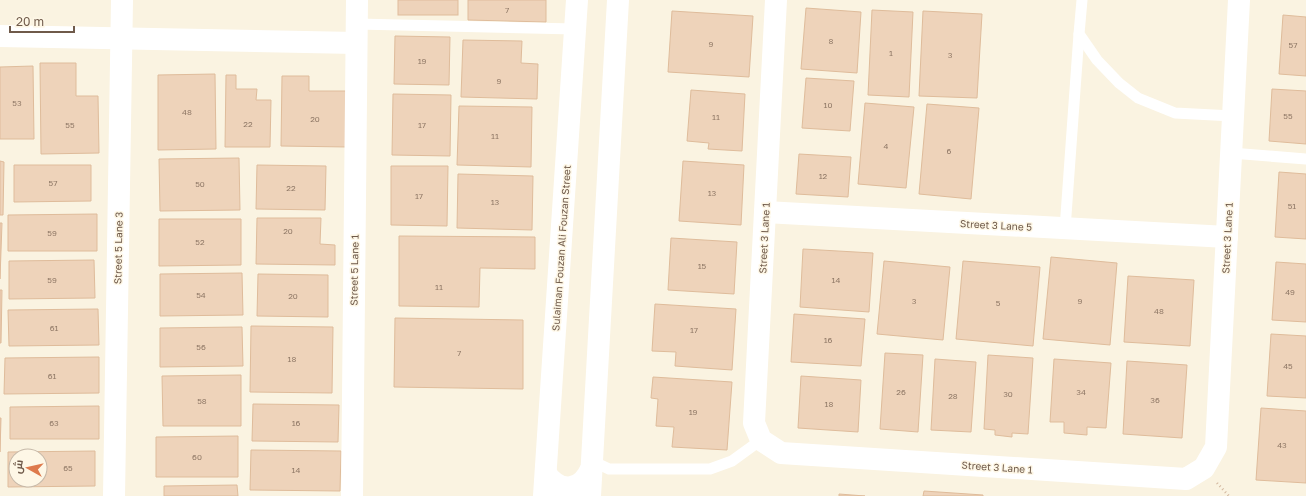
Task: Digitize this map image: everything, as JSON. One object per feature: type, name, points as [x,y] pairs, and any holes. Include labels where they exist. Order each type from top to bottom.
[{"type":"street","name":"Street 5 Lane 3","points":[[114,496],[122,0]]},
{"type":"street","name":"Street 5 Lane 1","points":[[352,496],[357,0]]},
{"type":"street","name":"Sulaiman Fouzan Ali Fouzan Street","points":[[544,496],[577,0]]},
{"type":"street","points":[[590,496],[618,0]]},
{"type":"street","name":"Street 3 Lane 1","points":[[776,0],[754,423],[760,440],[781,454],[1186,478],[1204,468],[1216,448],[1239,0]]},
{"type":"street","points":[[0,36],[122,38],[356,34]]},
{"type":"street","name":"Street 3 Lane 5","points":[[765,212],[1227,237]]},
{"type":"street","points":[[546,474],[558,486],[574,487],[581,484],[587,478],[591,465]]},
{"type":"lane","points":[[1065,228],[1082,0]]},
{"type":"lane","points":[[356,34],[575,29]]},
{"type":"lane","points":[[1080,34],[1097,60],[1118,83],[1138,98],[1175,113],[1233,116]]},
{"type":"lane","points":[[1231,153],[1306,158]]},
{"type":"lane","points":[[591,465],[609,469],[710,469],[732,461],[760,440]]},
{"type":"building","points":[[398,0],[458,0],[458,15],[398,15]]},
{"type":"building","points":[[468,0],[546,0],[546,22],[468,20]]},
{"type":"building","points":[[806,8],[861,12],[857,73],[801,69]]},
{"type":"building","points":[[872,10],[913,12],[909,97],[868,95]]},
{"type":"building","points":[[672,11],[753,16],[749,77],[668,72]]},
{"type":"building","points":[[923,11],[982,14],[977,98],[919,96]]},
{"type":"building","points":[[1283,15],[1306,17],[1306,76],[1279,74]]},
{"type":"building","points":[[395,36],[450,37],[449,85],[394,84]]},
{"type":"building","points":[[463,40],[522,41],[521,63],[538,64],[537,99],[461,97]]},
{"type":"building","points":[[40,63],[76,63],[76,96],[98,96],[99,153],[41,154]]},
{"type":"building","points":[[33,66],[34,139],[0,139],[0,67]]},
{"type":"building","points":[[215,74],[216,149],[158,150],[158,75]]},
{"type":"building","points":[[226,75],[236,75],[236,89],[257,89],[256,100],[271,100],[270,147],[225,147]]},
{"type":"building","points":[[282,76],[309,76],[309,91],[348,91],[348,147],[281,146]]},
{"type":"building","points":[[806,78],[854,81],[850,131],[802,128]]},
{"type":"building","points":[[1272,89],[1306,91],[1306,144],[1269,141]]},
{"type":"building","points":[[691,90],[745,94],[742,151],[708,149],[709,143],[687,141]]},
{"type":"building","points":[[393,94],[451,95],[450,156],[392,155]]},
{"type":"building","points":[[865,103],[914,107],[906,188],[858,184]]},
{"type":"building","points":[[927,104],[979,108],[971,199],[919,194]]},
{"type":"building","points":[[459,106],[532,107],[531,167],[457,165]]},
{"type":"building","points":[[799,154],[851,157],[848,197],[796,194]]},
{"type":"building","points":[[239,158],[240,210],[160,211],[159,159]]},
{"type":"building","points":[[0,161],[4,162],[3,215],[0,215]]},
{"type":"building","points":[[683,161],[744,165],[741,225],[679,221]]},
{"type":"building","points":[[14,165],[91,165],[91,201],[14,202]]},
{"type":"building","points":[[257,165],[326,166],[325,210],[256,209]]},
{"type":"building","points":[[391,166],[448,166],[447,226],[391,225]]},
{"type":"building","points":[[1279,172],[1306,174],[1306,239],[1275,237]]},
{"type":"building","points":[[458,174],[533,176],[532,230],[457,228]]},
{"type":"building","points":[[97,214],[97,251],[8,251],[8,215]]},
{"type":"building","points":[[257,218],[321,218],[320,244],[335,245],[335,265],[256,264]]},
{"type":"building","points":[[159,219],[241,219],[241,265],[159,266]]},
{"type":"building","points":[[0,223],[2,223],[0,279]]},
{"type":"building","points":[[399,236],[535,237],[535,269],[480,268],[479,307],[399,306]]},
{"type":"building","points":[[671,238],[737,242],[734,294],[668,290]]},
{"type":"building","points":[[803,249],[873,253],[869,312],[800,307]]},
{"type":"building","points":[[1051,257],[1117,263],[1110,345],[1043,339]]},
{"type":"building","points":[[94,260],[95,298],[9,299],[9,261]]},
{"type":"building","points":[[884,261],[950,267],[943,340],[877,334]]},
{"type":"building","points":[[963,261],[1040,267],[1033,346],[956,339]]},
{"type":"building","points":[[1276,262],[1306,264],[1306,322],[1272,320]]},
{"type":"building","points":[[242,273],[243,315],[160,316],[160,274]]},
{"type":"building","points":[[258,274],[328,275],[328,317],[257,316]]},
{"type":"building","points":[[1128,276],[1194,280],[1190,346],[1124,342]]},
{"type":"building","points":[[0,290],[2,290],[1,343],[0,343]]},
{"type":"building","points":[[655,304],[736,309],[732,370],[675,366],[676,352],[652,351]]},
{"type":"building","points":[[98,309],[99,345],[9,346],[8,310]]},
{"type":"building","points":[[794,314],[865,319],[861,366],[791,362]]},
{"type":"building","points":[[395,318],[523,320],[523,389],[394,387]]},
{"type":"building","points":[[251,326],[333,327],[332,393],[250,392]]},
{"type":"building","points":[[242,327],[243,366],[160,367],[160,328]]},
{"type":"building","points":[[1271,334],[1306,336],[1306,398],[1267,396]]},
{"type":"building","points":[[885,353],[923,355],[918,432],[880,429]]},
{"type":"building","points":[[988,355],[1033,358],[1028,434],[1012,433],[1012,437],[995,435],[995,430],[984,429]]},
{"type":"building","points":[[99,357],[99,393],[4,394],[5,358]]},
{"type":"building","points":[[935,359],[976,362],[971,432],[931,430]]},
{"type":"building","points":[[1054,359],[1111,363],[1106,428],[1087,427],[1087,435],[1064,433],[1064,422],[1050,422]]},
{"type":"building","points":[[1127,361],[1187,365],[1182,438],[1123,434]]},
{"type":"building","points":[[241,375],[241,426],[163,426],[162,376]]},
{"type":"building","points":[[801,376],[861,380],[858,432],[798,428]]},
{"type":"building","points":[[653,377],[732,382],[727,450],[672,447],[674,427],[656,426],[658,399],[651,398]]},
{"type":"building","points":[[253,404],[339,405],[338,442],[252,441]]},
{"type":"building","points":[[99,406],[99,439],[10,439],[10,407]]},
{"type":"building","points":[[1261,408],[1306,411],[1306,483],[1256,480]]},
{"type":"building","points":[[0,418],[1,418],[0,452]]},
{"type":"building","points":[[238,436],[238,477],[156,477],[156,437]]},
{"type":"building","points":[[251,450],[341,451],[340,491],[250,490]]},
{"type":"building","points":[[95,451],[95,486],[48,487],[48,452]]},
{"type":"building","points":[[237,485],[238,496],[164,496],[164,486]]},
{"type":"building","points":[[924,491],[983,495],[983,496],[923,496]]},
{"type":"building","points":[[839,494],[865,496],[839,496]]}]
